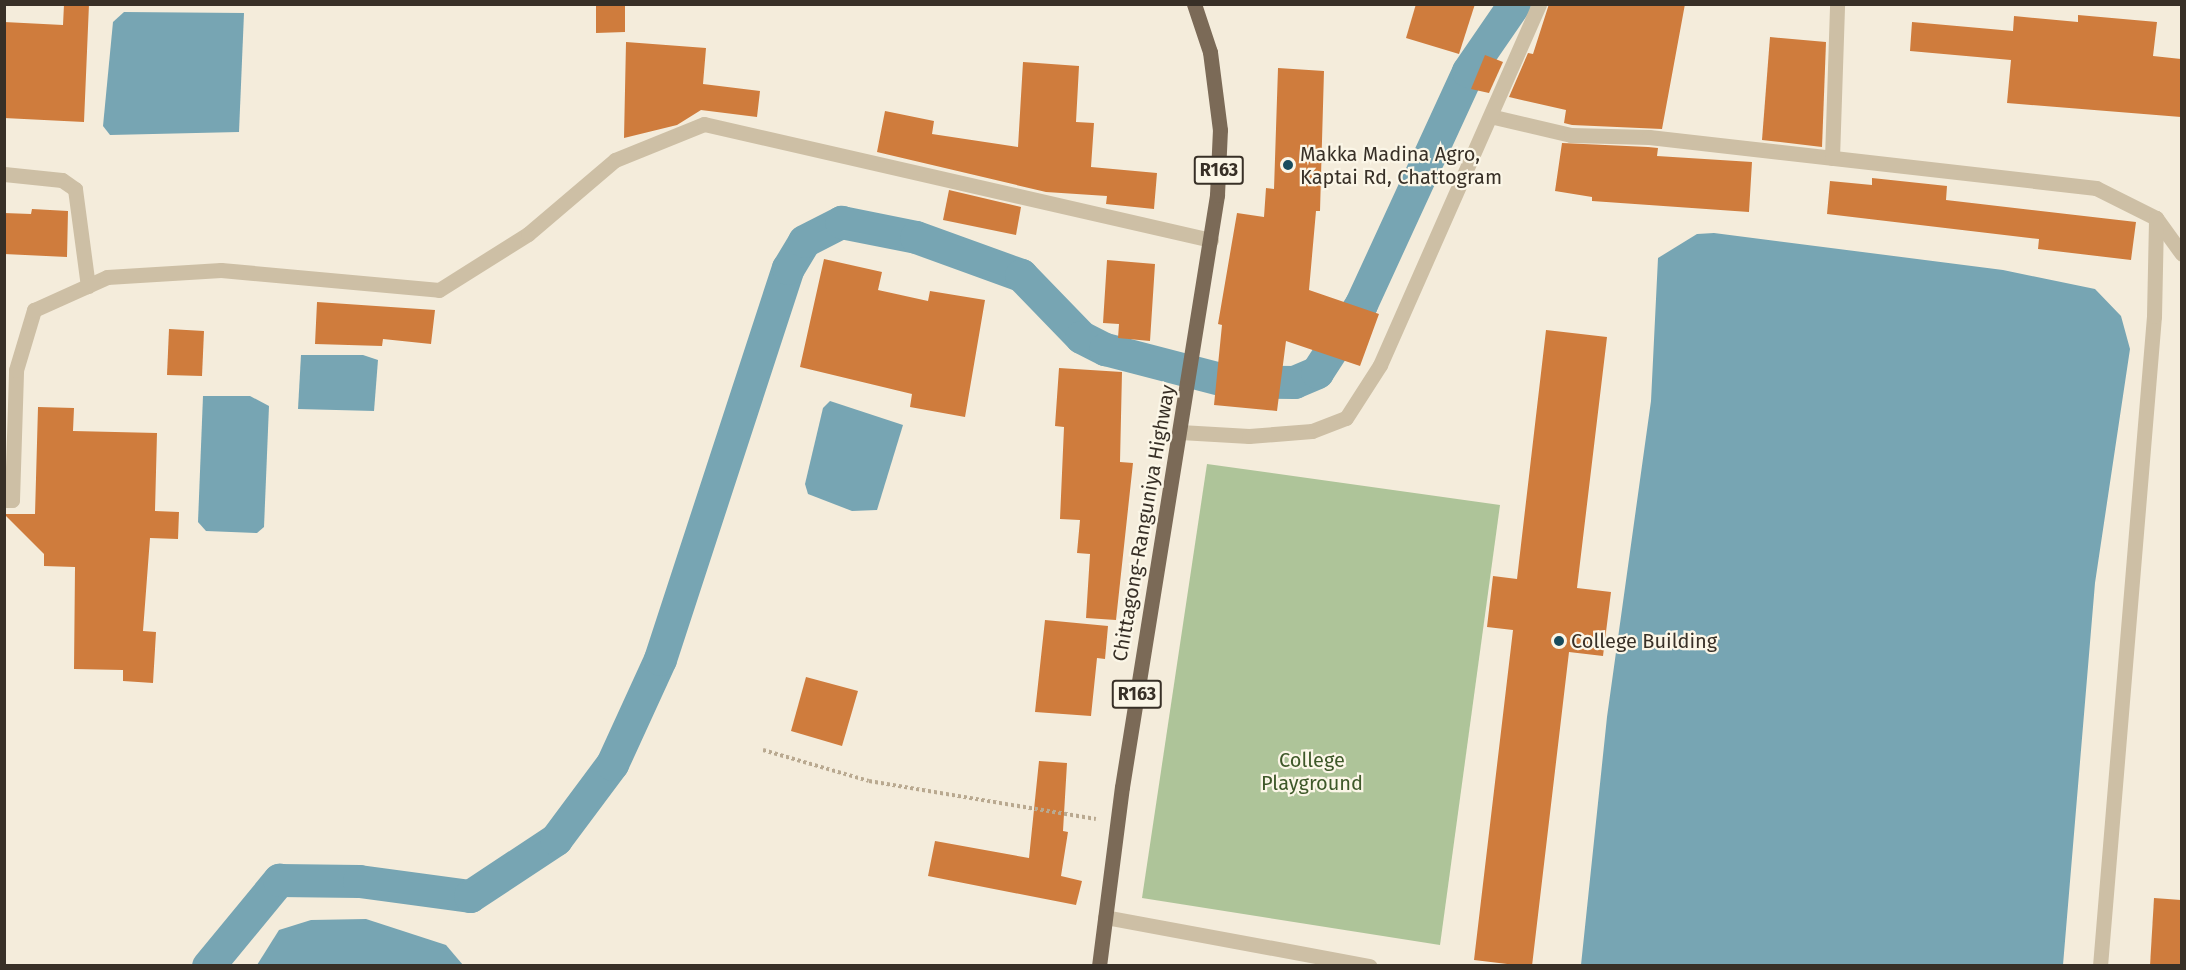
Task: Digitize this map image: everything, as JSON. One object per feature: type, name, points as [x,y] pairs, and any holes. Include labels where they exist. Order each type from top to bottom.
[{"type":"main road","name":"R163","points":[[1194,4],[1210,52],[1220,130],[1211,240]]},
{"type":"main road","name":"Chittagong-Ranguniya Highway","points":[[1099,966],[1117,822],[1211,240]]},
{"type":"street","points":[[1181,428],[1249,436],[1312,431],[1346,418],[1380,365],[1494,117],[1539,4]]},
{"type":"street","points":[[1832,158],[1837,4]]},
{"type":"street","points":[[1494,117],[1571,135],[1649,137],[2096,188],[2156,218],[2181,254]]},
{"type":"street","points":[[4,501],[12,500],[16,370],[34,310],[107,277],[221,270],[439,290],[528,234],[615,160],[704,124],[1211,240]]},
{"type":"street","points":[[4,174],[62,180],[75,189],[88,286]]},
{"type":"street","points":[[2100,966],[2154,316],[2156,218]]},
{"type":"street","points":[[1105,917],[1369,966]]},
{"type":"path","points":[[763,750],[869,782],[1117,822]]},
{"type":"green space","name":"College Playground","points":[[1207,464],[1500,505],[1440,945],[1142,898]]},
{"type":"water","points":[[124,12],[244,13],[239,132],[110,135],[103,126],[113,22]]},
{"type":"water","points":[[1714,233],[2003,270],[2095,289],[2121,316],[2130,349],[2095,583],[2063,965],[1581,965],[1607,717],[1651,401],[1658,258],[1697,234]]},
{"type":"water","points":[[301,355],[363,355],[378,360],[374,411],[298,409]]},
{"type":"water","points":[[203,396],[250,396],[269,406],[264,527],[257,533],[206,531],[198,522]]},
{"type":"water","points":[[830,401],[903,425],[877,510],[852,511],[808,494],[805,484],[823,408]]},
{"type":"water","points":[[366,919],[446,945],[463,965],[257,965],[279,930],[311,920]]},
{"type":"building","points":[[64,4],[89,4],[84,122],[4,118],[4,22],[63,25]]},
{"type":"building","points":[[596,4],[625,4],[625,32],[596,33]]},
{"type":"building","points":[[1416,4],[1475,4],[1459,54],[1406,38]]},
{"type":"building","points":[[1549,4],[1685,4],[1662,129],[1572,125],[1564,123],[1566,110],[1509,97],[1528,53],[1533,54]]},
{"type":"building","points":[[2078,15],[2157,22],[2153,56],[2181,59],[2181,117],[2007,103],[2011,60],[1910,51],[1912,22],[2013,31],[2014,16],[2078,22]]},
{"type":"building","points":[[1770,37],[1826,42],[1822,147],[1762,140]]},
{"type":"building","points":[[626,42],[706,48],[703,84],[760,91],[757,117],[701,110],[677,125],[624,138]]},
{"type":"building","points":[[1485,55],[1503,62],[1489,93],[1471,89]]},
{"type":"building","points":[[1023,62],[1079,66],[1076,122],[1094,123],[1091,167],[1157,173],[1154,209],[1106,204],[1107,196],[1046,192],[877,152],[885,111],[934,121],[932,134],[1018,147]]},
{"type":"building","points":[[1278,68],[1324,71],[1320,211],[1316,211],[1309,290],[1379,314],[1360,366],[1286,341],[1277,411],[1214,405],[1222,325],[1218,324],[1237,213],[1264,217],[1266,188],[1274,189]]},
{"type":"building","points":[[1562,143],[1658,148],[1657,156],[1752,162],[1749,212],[1592,201],[1592,197],[1555,191]]},
{"type":"building","points":[[1872,178],[1947,186],[1946,200],[2136,222],[2131,260],[2038,249],[2039,239],[1827,214],[1830,181],[1872,185]]},
{"type":"building","points":[[949,190],[1021,207],[1016,235],[943,220]]},
{"type":"building","points":[[32,209],[68,211],[67,257],[4,254],[4,213],[31,214]]},
{"type":"building","points":[[824,259],[882,272],[878,290],[928,301],[930,291],[985,300],[965,417],[910,407],[912,394],[800,367]]},
{"type":"building","points":[[1107,260],[1155,264],[1150,341],[1118,338],[1119,324],[1103,323]]},
{"type":"building","points":[[317,302],[435,310],[431,344],[383,339],[382,346],[315,344]]},
{"type":"building","points":[[169,329],[204,331],[202,376],[167,375]]},
{"type":"building","name":"College Building","points":[[1546,330],[1607,337],[1577,588],[1611,592],[1603,656],[1569,652],[1532,966],[1524,966],[1474,960],[1513,630],[1487,627],[1493,576],[1517,579]]},
{"type":"building","points":[[1059,368],[1122,372],[1120,462],[1133,463],[1116,620],[1086,618],[1090,554],[1077,553],[1080,520],[1060,519],[1064,427],[1055,426]]},
{"type":"building","points":[[38,407],[74,408],[73,431],[157,433],[155,511],[179,512],[178,539],[150,538],[143,631],[156,632],[153,683],[123,681],[123,670],[74,669],[75,567],[44,566],[44,554],[4,514],[35,514]]},
{"type":"building","points":[[1045,620],[1108,626],[1105,659],[1097,658],[1091,716],[1035,712]]},
{"type":"building","points":[[806,677],[858,691],[842,746],[791,731]]},
{"type":"building","points":[[1039,761],[1067,763],[1063,831],[1068,832],[1061,876],[1082,881],[1076,905],[928,876],[935,841],[1029,858]]},
{"type":"building","points":[[2154,898],[2181,900],[2181,966],[2150,966]]},
{"type":"waterway","points":[[208,966],[279,880],[359,881],[470,896],[556,839],[612,764],[660,659],[788,268],[804,241],[841,222],[916,237],[1021,275],[1081,337],[1105,349],[1228,381],[1294,382],[1317,372],[1361,304],[1468,71],[1514,4]]},
{"type":"place","name":"Makka Madina Agro, Kaptai Rd, Chattogram","points":[[1288,165]]},
{"type":"place","name":"College Building","points":[[1559,641]]}]
